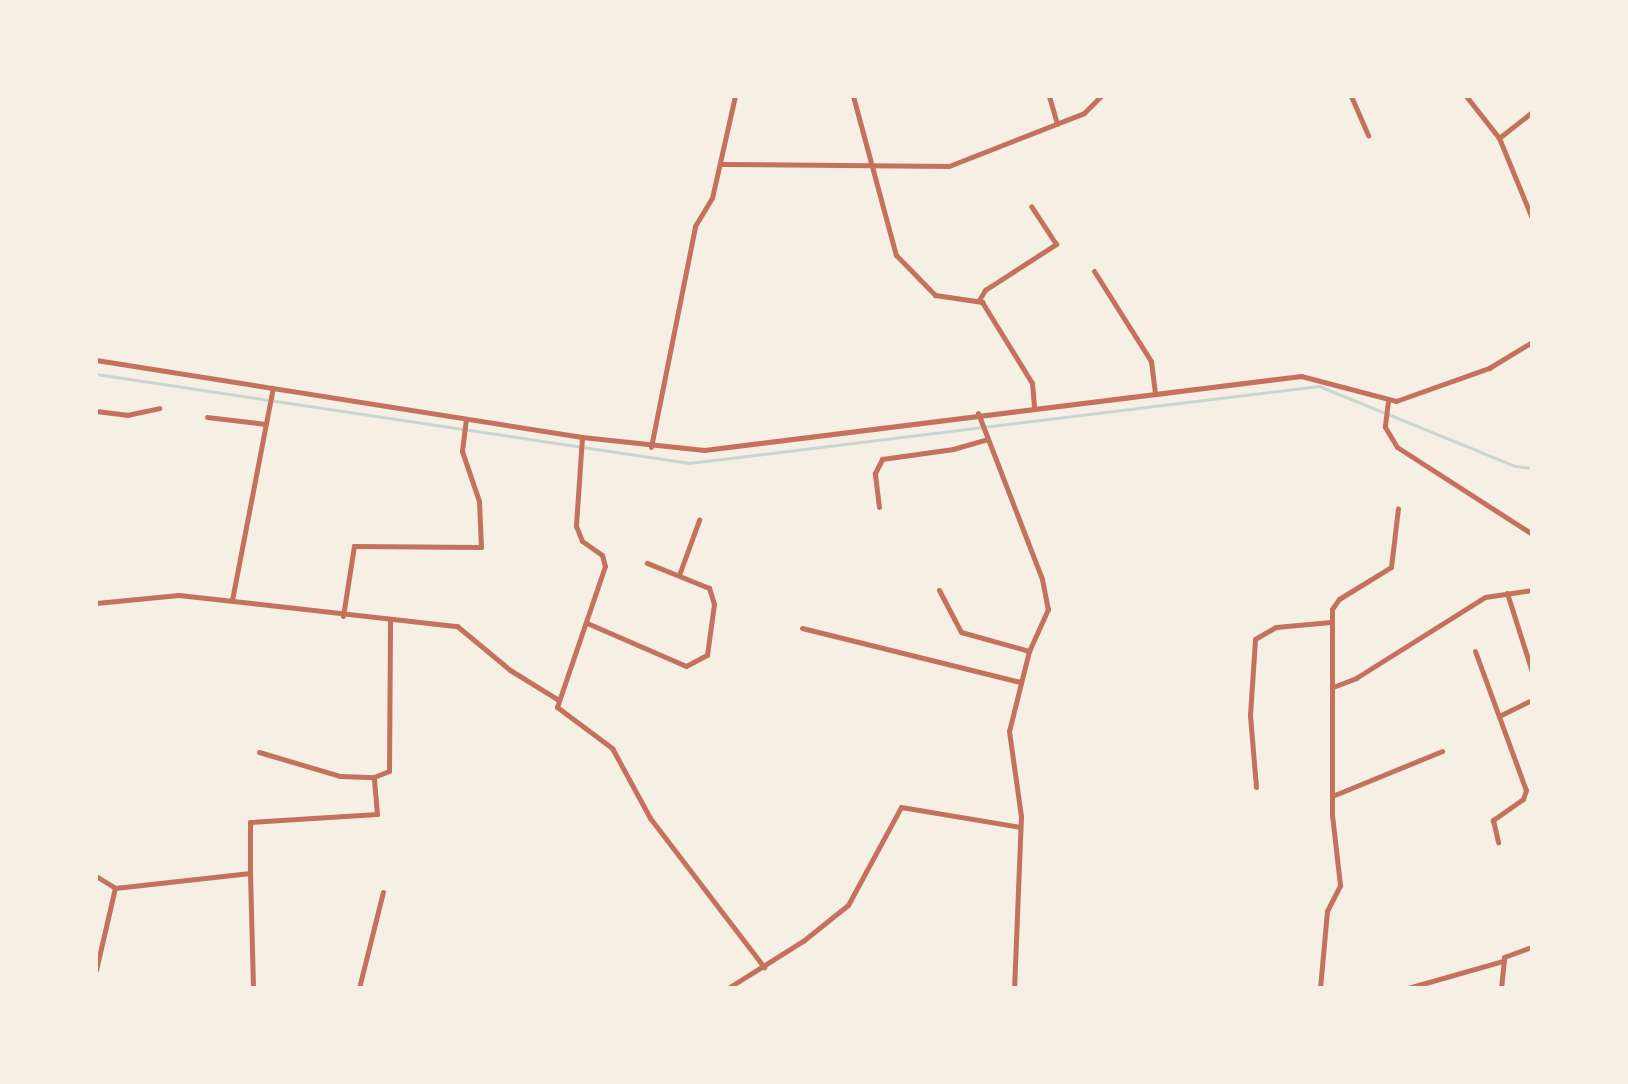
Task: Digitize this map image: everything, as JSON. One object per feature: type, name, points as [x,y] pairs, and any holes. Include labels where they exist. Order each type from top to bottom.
[{"type":"street","points":[[651,447],[695,226],[712,198],[735,96]]},
{"type":"street","points":[[853,96],[868,166],[900,260],[935,295],[979,300]]},
{"type":"street","points":[[1049,96],[1057,124]]},
{"type":"street","points":[[722,164],[949,166],[1084,113],[1101,96]]},
{"type":"street","points":[[1351,96],[1368,135]]},
{"type":"street","points":[[1466,96],[1499,138],[1532,218]]},
{"type":"street","points":[[1499,138],[1532,112]]},
{"type":"street","points":[[979,300],[985,290],[1056,244],[1031,206]]},
{"type":"street","points":[[1094,271],[1151,361],[1155,392]]},
{"type":"street","points":[[979,300],[1029,377],[1034,406]]},
{"type":"street","points":[[96,360],[465,423],[651,447],[704,450],[979,416],[1034,406],[1301,376],[1387,404],[1489,368],[1532,342]]},
{"type":"street","points":[[232,600],[273,388]]},
{"type":"street","points":[[1387,404],[1384,421],[1397,447],[1532,534]]},
{"type":"street","points":[[96,411],[127,415],[159,408]]},
{"type":"street","points":[[979,416],[1045,591],[1048,609],[1029,651],[1009,731],[1020,827],[1014,988]]},
{"type":"street","points":[[207,417],[266,424]]},
{"type":"street","points":[[343,616],[354,546],[481,547],[479,501],[461,442],[465,423]]},
{"type":"street","points":[[879,507],[875,473],[882,459],[986,436]]},
{"type":"street","points":[[582,437],[576,526],[582,541],[605,561],[587,623],[557,699],[560,713],[612,748],[650,818],[764,967]]},
{"type":"street","points":[[1320,988],[1327,911],[1340,885],[1332,796],[1331,622],[1339,599],[1391,567],[1398,508]]},
{"type":"street","points":[[679,575],[699,520]]},
{"type":"street","points":[[587,623],[694,665],[711,649],[713,599],[706,586],[647,563]]},
{"type":"street","points":[[939,590],[961,632],[1029,651]]},
{"type":"street","points":[[1333,687],[1356,678],[1456,611],[1485,597],[1532,590]]},
{"type":"street","points":[[1507,593],[1532,672]]},
{"type":"street","points":[[96,603],[179,595],[343,616],[457,626],[510,670],[557,699]]},
{"type":"street","points":[[259,752],[290,758],[324,774],[374,777],[390,767],[390,619]]},
{"type":"street","points":[[1256,787],[1250,715],[1255,639],[1272,628],[1331,622]]},
{"type":"street","points":[[802,628],[1020,682]]},
{"type":"street","points":[[1475,651],[1526,790],[1523,799],[1493,820],[1498,842]]},
{"type":"street","points":[[1499,716],[1532,700]]},
{"type":"street","points":[[1332,796],[1442,751]]},
{"type":"street","points":[[253,988],[250,822],[377,814],[374,777]]},
{"type":"street","points":[[728,988],[764,967],[853,899],[861,874],[901,807],[1020,827]]},
{"type":"street","points":[[96,876],[115,888],[250,873]]},
{"type":"street","points":[[96,970],[115,888]]},
{"type":"street","points":[[359,988],[383,892]]},
{"type":"street","points":[[1408,988],[1503,961],[1510,953],[1532,947]]},
{"type":"street","points":[[1501,988],[1503,961]]},
{"type":"waterway","points":[[96,374],[689,463],[1319,386],[1515,466],[1532,468]]}]
